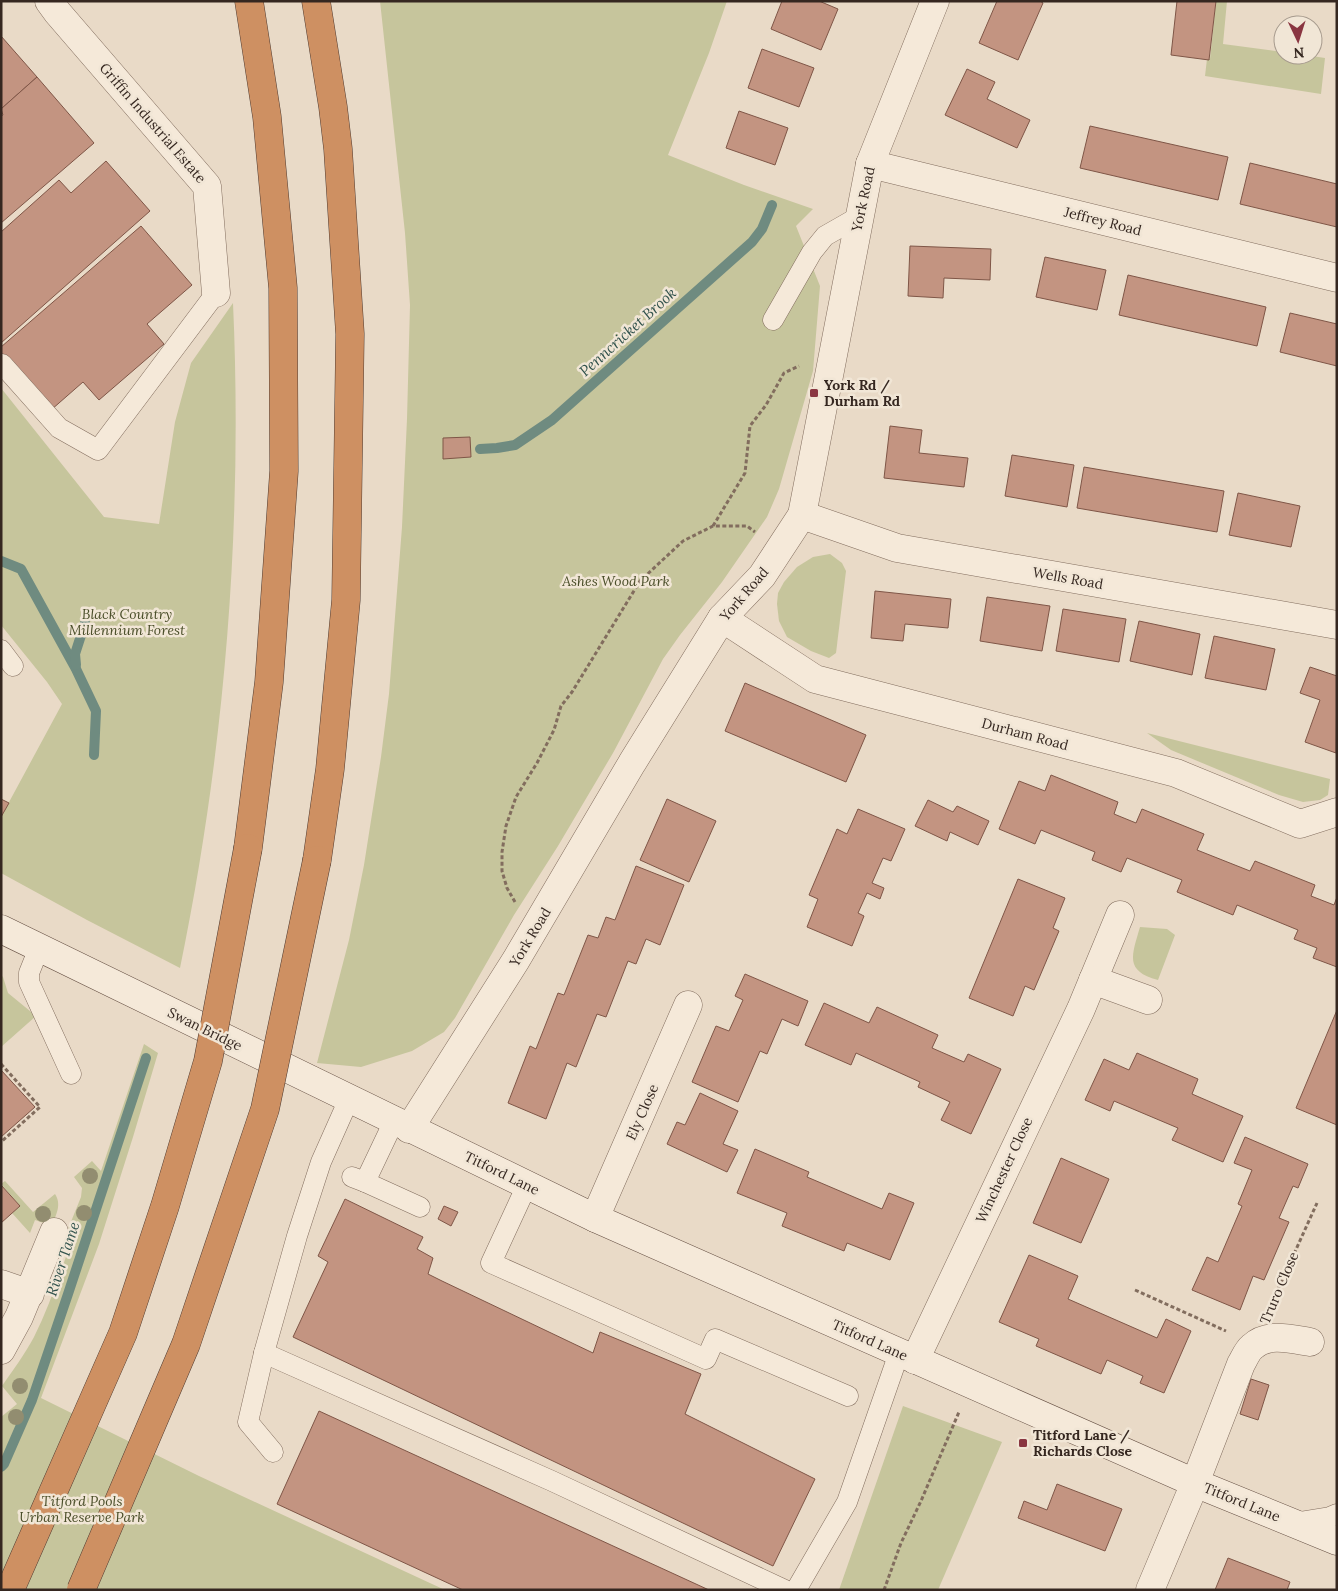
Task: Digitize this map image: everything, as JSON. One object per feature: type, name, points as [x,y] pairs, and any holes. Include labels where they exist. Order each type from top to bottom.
[{"type":"highway","points":[[10,1590],[123,1332],[165,1206],[208,1061],[248,848],[269,682],[284,471],[283,288],[267,117],[249,1]]},
{"type":"highway","points":[[81,1590],[186,1344],[265,1108],[317,860],[330,769],[346,600],[350,334],[338,149],[316,1]]},
{"type":"street","name":"Griffin Industrial Estate","points":[[49,1],[56,12],[207,186],[216,293]]},
{"type":"street","name":"York Road","points":[[402,1125],[516,960],[632,763],[722,618],[762,576],[802,515],[870,164],[935,1]]},
{"type":"street","name":"Jeffrey Road","points":[[870,164],[1337,278]]},
{"type":"street","name":"Wells Road","points":[[802,515],[897,548],[1337,625]]},
{"type":"street","name":"Durham Road","points":[[722,618],[815,679],[1176,773],[1300,824],[1337,812]]},
{"type":"street","name":"Winchester Close","points":[[907,1356],[1081,1009],[1120,915]]},
{"type":"street","name":"Swan Bridge","points":[[1,930],[402,1125]]},
{"type":"street","points":[[1093,980],[1148,1000]]},
{"type":"street","name":"Ely Close","points":[[595,1218],[688,1005]]},
{"type":"street","name":"Titford Lane","points":[[402,1125],[595,1218],[1195,1483],[1337,1541]]},
{"type":"street","points":[[1,1350],[30,1294],[54,1232]]},
{"type":"street","points":[[1,1284],[30,1294]]},
{"type":"street","name":"Truro Close","points":[[1150,1590],[1195,1483],[1241,1364],[1251,1348],[1264,1339],[1281,1337],[1310,1342]]},
{"type":"lane","points":[[773,320],[816,246],[825,236],[860,216]]},
{"type":"lane","points":[[2,364],[59,428],[98,450],[216,293]]},
{"type":"lane","points":[[1,650],[13,666]]},
{"type":"lane","points":[[39,948],[29,972],[28,982],[71,1074]]},
{"type":"lane","points":[[272,1452],[248,1422],[264,1353],[297,1236],[322,1162],[349,1099]]},
{"type":"lane","points":[[402,1125],[358,1179],[420,1207]]},
{"type":"lane","points":[[527,1185],[491,1263],[706,1359],[715,1339],[848,1396]]},
{"type":"lane","points":[[264,1353],[552,1481],[785,1590]]},
{"type":"lane","points":[[796,1590],[847,1502],[907,1356]]},
{"type":"lane","points":[[1293,1523],[1330,1517],[1337,1514]]},
{"type":"path","points":[[713,526],[745,473],[750,426],[766,405],[784,373],[800,365]]},
{"type":"path","points":[[518,905],[514,902],[507,888],[502,871],[502,852],[506,826],[516,797],[538,763],[554,730],[561,706],[572,692],[640,581],[683,541],[713,526],[747,526]]},
{"type":"path","points":[[1,1064],[40,1107],[1,1142]]},
{"type":"path","name":"Truro Close","points":[[1268,1310],[1317,1203]]},
{"type":"path","points":[[1135,1290],[1234,1334]]},
{"type":"path","points":[[884,1590],[902,1543],[972,1384]]},
{"type":"green space","name":"Ashes Wood Park","points":[[380,1],[727,1],[709,53],[668,155],[744,185],[813,209],[796,226],[820,286],[813,371],[779,489],[767,517],[722,582],[663,659],[613,753],[558,846],[514,915],[455,1018],[444,1032],[412,1051],[361,1067],[317,1063],[349,940],[364,865],[389,694],[402,527],[410,305],[405,233]]},
{"type":"green space","points":[[1216,1],[1227,1],[1223,44],[1273,51],[1273,65],[1323,65],[1323,58],[1325,58],[1321,94],[1205,76],[1207,59],[1210,59]]},
{"type":"green space","name":"Black Country Millennium Forest","points":[[233,303],[235,470],[227,637],[209,803],[196,886],[180,968],[1,873],[1,817],[62,704],[47,682],[1,625],[1,388],[104,517],[159,524],[175,422],[191,363]]},
{"type":"green space","points":[[830,554],[842,563],[846,571],[836,653],[829,658],[811,651],[787,637],[779,621],[777,604],[778,593],[784,582],[797,567],[813,557]]},
{"type":"green space","points":[[1147,733],[1330,779],[1328,795],[1320,800],[1303,802],[1279,795],[1171,750]]},
{"type":"green space","points":[[1140,927],[1167,929],[1175,935],[1158,980],[1147,976],[1135,967],[1133,954]]},
{"type":"green space","points":[[1,975],[8,993],[36,1016],[1,1047]]},
{"type":"green space","name":"Titford Pools Urban Reserve Park","points":[[144,1044],[158,1053],[99,1244],[41,1398],[199,1476],[445,1590],[1,1590],[1,1417],[17,1404],[2,1386],[23,1356],[40,1325],[73,1237],[66,1234],[81,1197],[82,1188],[74,1177],[92,1161],[101,1171]]},
{"type":"green space","points":[[5,1181],[33,1212],[55,1194],[58,1206],[52,1226],[35,1220],[30,1233],[12,1213],[20,1206],[1,1184]]},
{"type":"green space","points":[[903,1406],[1002,1442],[938,1590],[839,1590]]},
{"type":"building","points":[[782,1],[819,1],[838,9],[821,50],[771,29]]},
{"type":"building","points":[[997,1],[1040,1],[1043,3],[1018,60],[979,43]]},
{"type":"building","points":[[1177,1],[1216,1],[1209,60],[1171,55]]},
{"type":"building","points":[[1,36],[37,77],[1,109]]},
{"type":"building","points":[[762,49],[814,68],[799,107],[748,88]]},
{"type":"building","points":[[967,69],[995,82],[987,99],[1030,120],[1017,148],[945,115]]},
{"type":"building","points":[[37,77],[94,143],[1,223],[1,116],[3,115],[1,109]]},
{"type":"building","points":[[739,111],[788,128],[775,165],[726,148]]},
{"type":"building","points":[[1090,126],[1228,157],[1218,200],[1080,168]]},
{"type":"building","points":[[106,161],[150,211],[1,343],[1,232],[59,180],[71,193]]},
{"type":"building","points":[[1250,163],[1337,184],[1337,227],[1240,204]]},
{"type":"building","points":[[141,226],[192,285],[147,324],[164,344],[99,400],[83,382],[51,410],[1,353],[1,347]]},
{"type":"building","points":[[910,246],[991,249],[990,280],[944,278],[943,298],[908,296]]},
{"type":"building","points":[[1045,257],[1106,270],[1097,310],[1036,297]]},
{"type":"building","points":[[1128,275],[1266,307],[1257,346],[1119,315]]},
{"type":"building","points":[[1290,313],[1337,324],[1337,366],[1280,352]]},
{"type":"building","points":[[890,426],[922,430],[919,453],[968,458],[964,487],[884,478]]},
{"type":"building","points":[[470,437],[471,457],[443,459],[443,438]]},
{"type":"building","points":[[1012,455],[1074,465],[1067,507],[1005,496]]},
{"type":"building","points":[[1084,467],[1224,491],[1217,532],[1077,508]]},
{"type":"building","points":[[1238,493],[1300,506],[1291,547],[1229,535]]},
{"type":"building","points":[[875,591],[951,599],[948,628],[905,624],[903,641],[871,638]]},
{"type":"building","points":[[987,597],[1050,606],[1042,651],[980,641]]},
{"type":"building","points":[[1063,609],[1126,619],[1119,662],[1056,651]]},
{"type":"building","points":[[1139,621],[1200,634],[1192,675],[1130,661]]},
{"type":"building","points":[[1214,636],[1275,649],[1266,690],[1205,678]]},
{"type":"building","points":[[1310,667],[1337,676],[1336,753],[1305,742],[1320,700],[1300,693]]},
{"type":"building","points":[[745,683],[866,735],[846,782],[725,731]]},
{"type":"building","points":[[1051,775],[1118,802],[1114,814],[1136,823],[1142,809],[1204,834],[1197,850],[1250,871],[1255,861],[1315,885],[1311,896],[1334,905],[1337,897],[1337,967],[1313,958],[1317,948],[1294,939],[1298,930],[1237,905],[1233,915],[1177,892],[1182,880],[1127,858],[1121,872],[1092,860],[1095,852],[1041,830],[1035,844],[999,829],[1019,781],[1045,791]]},
{"type":"building","points":[[1,799],[9,803],[1,817]]},
{"type":"building","points":[[667,799],[716,821],[689,882],[640,860]]},
{"type":"building","points":[[928,800],[953,812],[957,806],[989,821],[978,845],[950,832],[947,841],[915,826]]},
{"type":"building","points":[[858,809],[905,829],[891,861],[883,858],[872,883],[884,888],[880,899],[867,893],[858,913],[864,916],[852,946],[807,927],[818,899],[809,895],[837,829],[847,834]]},
{"type":"building","points":[[636,866],[684,885],[660,945],[646,939],[636,964],[628,961],[606,1017],[597,1014],[576,1067],[567,1063],[546,1119],[508,1103],[530,1046],[536,1049],[558,993],[564,995],[588,935],[598,938],[606,917],[615,920]]},
{"type":"building","points":[[1018,879],[1065,898],[1053,928],[1059,931],[1034,990],[1025,986],[1013,1016],[969,998]]},
{"type":"building","points":[[745,974],[808,1001],[798,1026],[782,1019],[767,1054],[760,1051],[738,1102],[692,1082],[716,1026],[729,1031],[743,1000],[735,996]]},
{"type":"building","points":[[824,1003],[869,1023],[877,1007],[938,1035],[932,1048],[964,1062],[968,1054],[1001,1069],[971,1134],[941,1120],[950,1102],[918,1087],[920,1082],[856,1053],[851,1065],[805,1045]]},
{"type":"building","points":[[1337,1010],[1337,1125],[1296,1108]]},
{"type":"building","points":[[1137,1053],[1198,1079],[1192,1094],[1243,1116],[1223,1162],[1172,1140],[1178,1128],[1114,1101],[1110,1111],[1085,1100],[1104,1059],[1129,1070]]},
{"type":"building","points":[[1,1070],[35,1107],[1,1137]]},
{"type":"building","points":[[700,1093],[738,1111],[723,1144],[738,1150],[727,1172],[667,1144],[677,1122],[685,1125]]},
{"type":"building","points":[[1245,1137],[1308,1164],[1298,1188],[1293,1186],[1279,1218],[1289,1222],[1264,1280],[1253,1276],[1240,1310],[1192,1290],[1207,1257],[1218,1262],[1242,1206],[1238,1204],[1252,1170],[1234,1163]]},
{"type":"building","points":[[755,1149],[809,1172],[807,1177],[882,1209],[889,1193],[914,1203],[890,1260],[847,1243],[844,1251],[782,1226],[787,1213],[737,1193]]},
{"type":"building","points":[[1061,1158],[1109,1179],[1081,1243],[1033,1223]]},
{"type":"building","points":[[1,1185],[20,1206],[1,1223]]},
{"type":"building","points":[[345,1199],[423,1237],[417,1249],[433,1258],[428,1274],[442,1281],[593,1353],[600,1332],[701,1374],[685,1414],[815,1479],[773,1566],[293,1337],[328,1262],[318,1256]]},
{"type":"building","points":[[444,1206],[458,1212],[451,1226],[438,1219]]},
{"type":"building","points":[[1029,1255],[1078,1276],[1068,1299],[1157,1338],[1166,1319],[1191,1331],[1164,1393],[1140,1383],[1143,1376],[1107,1360],[1101,1374],[1036,1346],[1039,1339],[999,1322]]},
{"type":"building","points":[[1251,1379],[1269,1385],[1258,1420],[1240,1414]]},
{"type":"building","points":[[319,1411],[709,1590],[463,1590],[277,1504]]},
{"type":"building","points":[[1057,1484],[1122,1509],[1105,1551],[1018,1518],[1024,1501],[1047,1510]]},
{"type":"building","points":[[1228,1558],[1290,1582],[1287,1590],[1215,1590]]},
{"type":"waterway","name":"Penncricket Brook","points":[[480,449],[515,445],[552,420],[752,242],[762,229],[772,205]]},
{"type":"waterway","name":"River Tame","points":[[1,561],[21,569],[76,669],[96,711],[94,755]]},
{"type":"waterway","name":"Penncricket Brook","points":[[76,665],[75,654],[85,623]]},
{"type":"waterway","name":"River Tame","points":[[1,1467],[32,1400],[146,1058]]},
{"type":"place","name":"York Rd / Durham Rd","points":[[814,393]]},
{"type":"place","name":"Titford Lane / Richards Close","points":[[1023,1443]]}]
